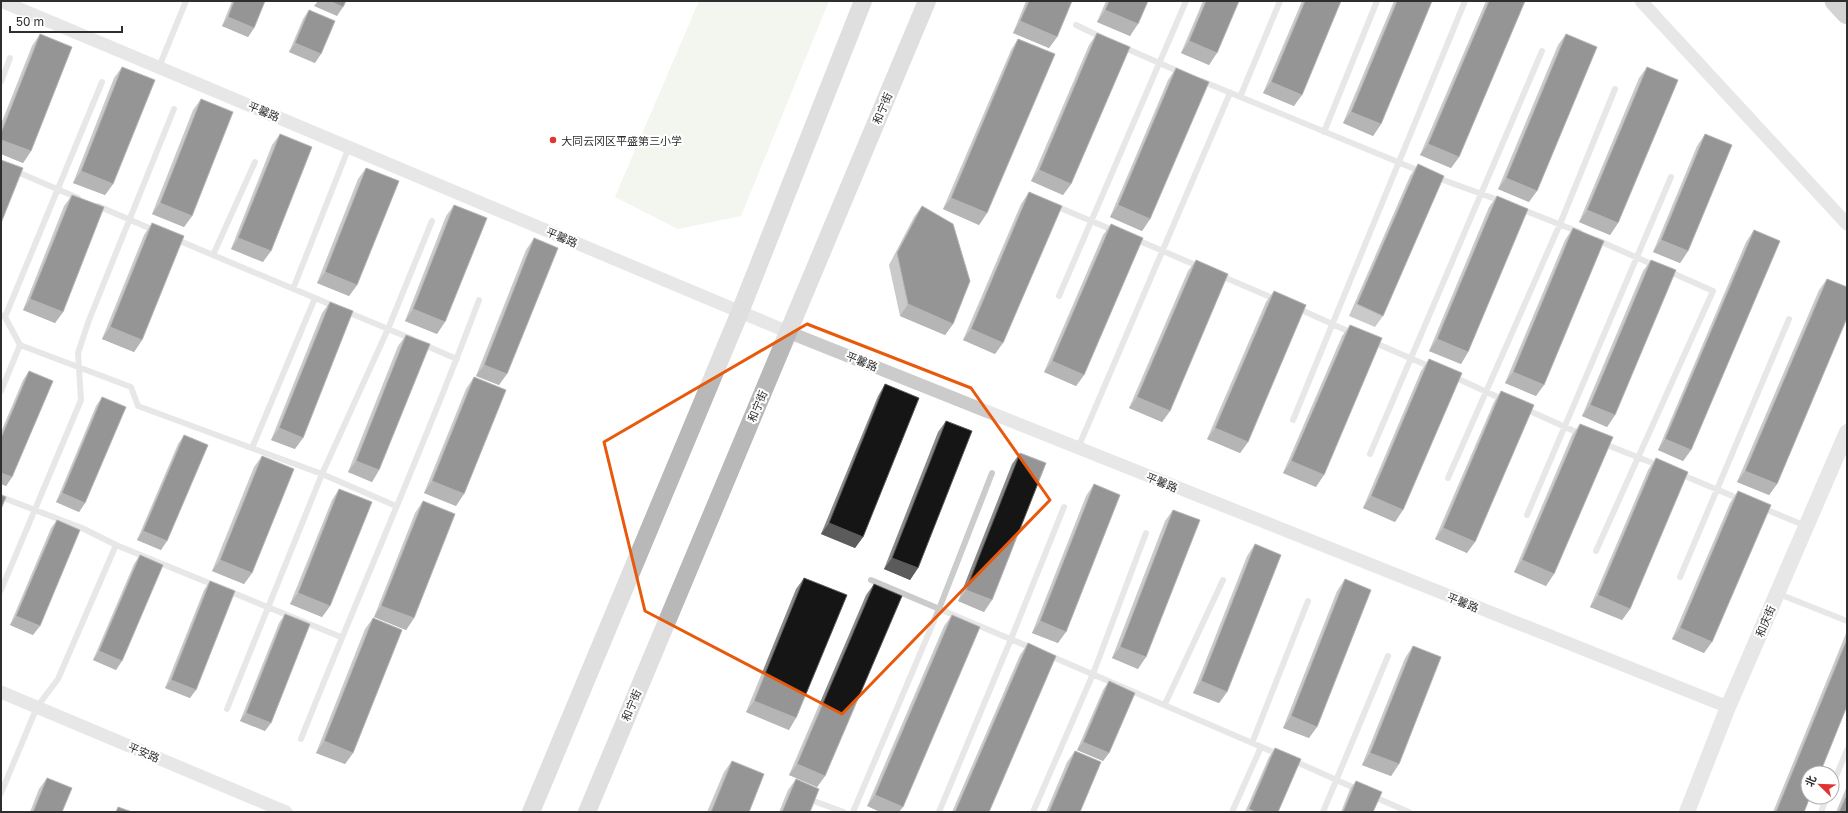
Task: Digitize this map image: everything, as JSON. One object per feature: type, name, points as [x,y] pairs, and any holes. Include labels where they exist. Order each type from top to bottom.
[{"type":"highway","points":[[1835,1],[1847,14]]},
{"type":"main road","points":[[531,812],[740,312],[863,1]]},
{"type":"main road","name":"和宁街","points":[[587,812],[927,1]]},
{"type":"street","name":"平馨路","points":[[1,1],[788,332],[1728,707]]},
{"type":"street","points":[[1640,1],[1847,224]]},
{"type":"street","name":"和庆街","points":[[1687,812],[1728,707],[1847,432]]},
{"type":"street","name":"平安路","points":[[1,692],[286,812]]},
{"type":"lane","points":[[159,67],[186,1]]},
{"type":"lane","points":[[1059,296],[1186,1]]},
{"type":"lane","points":[[1240,97],[1280,1]]},
{"type":"lane","points":[[1324,132],[1377,1]]},
{"type":"lane","points":[[1293,420],[1465,1]]},
{"type":"lane","points":[[1076,25],[1111,41]]},
{"type":"lane","points":[[1118,44],[1188,75]]},
{"type":"lane","points":[[1370,454],[1542,52]]},
{"type":"lane","points":[[1,82],[10,58]]},
{"type":"lane","points":[[1195,78],[1399,164],[1510,205]]},
{"type":"lane","points":[[102,82],[3,316],[20,346],[131,387],[138,406],[322,474],[396,506]]},
{"type":"lane","points":[[1448,478],[1560,224],[1615,89]]},
{"type":"lane","points":[[1078,448],[1230,93]]},
{"type":"lane","points":[[1,590],[81,400],[78,353],[89,320],[174,109]]},
{"type":"lane","points":[[294,289],[349,148]]},
{"type":"lane","points":[[213,255],[255,162]]},
{"type":"lane","points":[[1,165],[87,201]]},
{"type":"lane","points":[[1527,515],[1671,177]]},
{"type":"lane","points":[[1047,203],[1120,233]]},
{"type":"lane","points":[[94,204],[164,234]]},
{"type":"lane","points":[[1518,208],[1560,224],[1713,291],[1596,551]]},
{"type":"lane","points":[[227,709],[322,474],[388,329],[432,221]]},
{"type":"lane","points":[[1127,236],[1204,268]]},
{"type":"lane","points":[[171,237],[457,359]]},
{"type":"lane","points":[[1210,271],[1286,304]]},
{"type":"lane","points":[[252,448],[315,298]]},
{"type":"lane","points":[[301,739],[341,637],[457,359],[479,300]]},
{"type":"lane","points":[[1292,307],[1362,337]]},
{"type":"lane","points":[[1680,577],[1789,319]]},
{"type":"lane","points":[[1369,340],[1439,370]]},
{"type":"lane","points":[[1,391],[20,346]]},
{"type":"lane","points":[[1445,373],[1508,401]]},
{"type":"lane","points":[[1515,404],[1587,436]]},
{"type":"lane","points":[[1594,439],[1667,469]]},
{"type":"lane","points":[[1674,472],[1752,504]]},
{"type":"lane","points":[[852,812],[939,609],[992,473]]},
{"type":"lane","points":[[1,497],[34,511],[82,528],[116,544],[341,637]]},
{"type":"lane","points":[[1758,506],[1806,526]]},
{"type":"lane","points":[[939,812],[1011,640],[1064,507]]},
{"type":"lane","points":[[1033,812],[1093,674],[1146,533]]},
{"type":"lane","points":[[1,793],[37,707],[58,679],[116,544]]},
{"type":"lane","points":[[871,580],[1165,704],[1409,812]]},
{"type":"lane","points":[[1165,704],[1224,580]]},
{"type":"lane","points":[[1777,594],[1847,621]]},
{"type":"lane","points":[[1252,743],[1308,601]]},
{"type":"lane","points":[[1323,812],[1338,780],[1388,656]]},
{"type":"lane","points":[[1232,812],[1261,747]]},
{"type":"lane","points":[[1840,767],[1847,750]]},
{"type":"lane","points":[[798,795],[844,812]]},
{"type":"highlighted area","points":[[807,324],[971,388],[1050,500],[842,714],[645,611],[604,442]]},
{"type":"green space","points":[[699,1],[829,1],[741,216],[678,229],[615,197]]},
{"type":"building","points":[[234,1],[265,1],[254,28],[228,17]]},
{"type":"building","points":[[329,1],[346,1],[343,7]]},
{"type":"building","points":[[1029,1],[1072,1],[1057,37],[1020,21]]},
{"type":"building","points":[[1109,1],[1148,1],[1138,24],[1105,10]]},
{"type":"building","points":[[1206,1],[1239,1],[1217,53],[1189,41]]},
{"type":"building","points":[[1305,1],[1341,1],[1302,95],[1271,82]]},
{"type":"building","points":[[1397,1],[1432,1],[1381,124],[1351,112]]},
{"type":"building","points":[[1489,1],[1525,1],[1459,157],[1428,144]]},
{"type":"building","points":[[309,10],[335,21],[321,54],[295,43]]},
{"type":"building","points":[[1097,33],[1130,47],[1071,184],[1039,170]]},
{"type":"building","points":[[40,34],[72,47],[31,151],[1,140],[1,133]]},
{"type":"building","points":[[1566,34],[1597,47],[1537,191],[1506,178]]},
{"type":"building","points":[[1018,39],[1055,54],[987,213],[951,198]]},
{"type":"building","points":[[122,67],[155,80],[113,184],[81,171]]},
{"type":"building","points":[[1647,67],[1678,80],[1618,223],[1587,210]]},
{"type":"building","points":[[1176,68],[1209,82],[1150,219],[1118,205]]},
{"type":"building","points":[[201,99],[233,112],[192,216],[160,203]]},
{"type":"building","points":[[280,134],[312,147],[271,251],[238,238]]},
{"type":"building","points":[[1705,134],[1732,145],[1688,251],[1661,240]]},
{"type":"building","points":[[1,160],[23,168],[1,223]]},
{"type":"building","points":[[1418,164],[1444,176],[1383,316],[1357,304]]},
{"type":"building","points":[[366,168],[399,181],[357,285],[325,272]]},
{"type":"building","points":[[1029,192],[1062,206],[1003,343],[971,329]]},
{"type":"building","points":[[72,195],[104,207],[63,312],[30,299]]},
{"type":"building","points":[[1497,196],[1528,209],[1468,352],[1437,339]]},
{"type":"building","points":[[454,205],[487,218],[445,322],[413,309]]},
{"type":"building","points":[[922,206],[953,224],[970,281],[953,324],[908,304],[897,253]]},
{"type":"building","points":[[152,223],[184,236],[142,340],[110,327]]},
{"type":"building","points":[[1111,224],[1143,238],[1084,375],[1052,361]]},
{"type":"building","points":[[1573,228],[1604,241],[1544,385],[1513,372]]},
{"type":"building","points":[[1754,230],[1780,241],[1691,450],[1665,439]]},
{"type":"building","points":[[534,238],[558,248],[507,374],[484,365]]},
{"type":"building","points":[[1196,260],[1228,274],[1170,411],[1137,397]]},
{"type":"building","points":[[1651,260],[1676,270],[1615,415],[1590,405]]},
{"type":"building","points":[[1827,279],[1847,287],[1847,318],[1777,484],[1745,471]]},
{"type":"building","points":[[1274,291],[1306,305],[1248,442],[1215,428]]},
{"type":"building","points":[[330,302],[353,311],[303,438],[279,428]]},
{"type":"building","points":[[1350,325],[1382,338],[1324,475],[1291,461]]},
{"type":"building","points":[[406,335],[430,344],[379,470],[356,461]]},
{"type":"building","points":[[1429,359],[1462,373],[1403,510],[1371,496]]},
{"type":"building","points":[[29,371],[53,381],[12,477],[1,473],[1,438]]},
{"type":"building","points":[[474,377],[506,390],[464,494],[432,481]]},
{"type":"building","points":[[885,384],[919,398],[863,537],[829,523]]},
{"type":"building","points":[[1501,391],[1534,405],[1475,542],[1443,528]]},
{"type":"building","points":[[102,397],[126,407],[85,503],[62,493]]},
{"type":"building","points":[[946,421],[972,431],[918,568],[892,558]]},
{"type":"building","points":[[1580,424],[1613,437],[1554,574],[1522,560]]},
{"type":"building","points":[[184,435],[208,445],[167,541],[143,531]]},
{"type":"building","points":[[1020,453],[1046,463],[992,600],[966,590]]},
{"type":"building","points":[[262,456],[294,469],[252,573],[220,560]]},
{"type":"building","points":[[1656,458],[1688,472],[1630,609],[1598,595]]},
{"type":"building","points":[[1094,484],[1120,495],[1066,632],[1040,621]]},
{"type":"building","points":[[339,489],[372,502],[330,606],[298,593]]},
{"type":"building","points":[[1738,491],[1771,505],[1712,642],[1680,628]]},
{"type":"building","points":[[1,495],[6,497],[1,509]]},
{"type":"building","points":[[423,501],[455,514],[414,618],[381,606]]},
{"type":"building","points":[[1173,510],[1200,520],[1146,657],[1120,647]]},
{"type":"building","points":[[57,520],[80,530],[40,626],[16,616]]},
{"type":"building","points":[[1255,544],[1281,555],[1227,692],[1201,681]]},
{"type":"building","points":[[140,555],[163,565],[122,661],[99,651]]},
{"type":"building","points":[[804,578],[847,595],[796,718],[754,701]]},
{"type":"building","points":[[1345,579],[1371,590],[1317,727],[1291,716]]},
{"type":"building","points":[[210,581],[235,591],[196,690],[171,680]]},
{"type":"building","points":[[874,584],[902,596],[825,776],[797,764]]},
{"type":"building","points":[[285,614],[310,624],[271,723],[246,713]]},
{"type":"building","points":[[952,615],[980,627],[903,807],[875,795]]},
{"type":"building","points":[[373,618],[402,630],[353,753],[324,741]]},
{"type":"building","points":[[1847,639],[1847,706],[1823,765],[1800,765],[1800,805],[1807,805],[1804,812],[1776,812]]},
{"type":"building","points":[[1028,643],[1056,656],[989,812],[955,812]]},
{"type":"building","points":[[1413,646],[1441,657],[1399,764],[1370,753]]},
{"type":"building","points":[[1109,681],[1135,693],[1109,753],[1083,742]]},
{"type":"building","points":[[1275,748],[1301,759],[1278,812],[1256,812],[1249,809]]},
{"type":"building","points":[[1075,751],[1101,762],[1080,812],[1049,812]]},
{"type":"building","points":[[732,761],[764,774],[749,812],[711,812]]},
{"type":"building","points":[[47,778],[72,788],[62,812],[33,812]]},
{"type":"building","points":[[796,779],[819,789],[810,812],[782,812]]},
{"type":"building","points":[[1356,781],[1382,792],[1373,812],[1343,812]]},
{"type":"building","points":[[1847,794],[1847,812],[1839,812]]},
{"type":"building","points":[[118,807],[132,812],[116,812]]},
{"type":"place","name":"大同云冈区平盛第三小学","points":[[553,140]]}]
